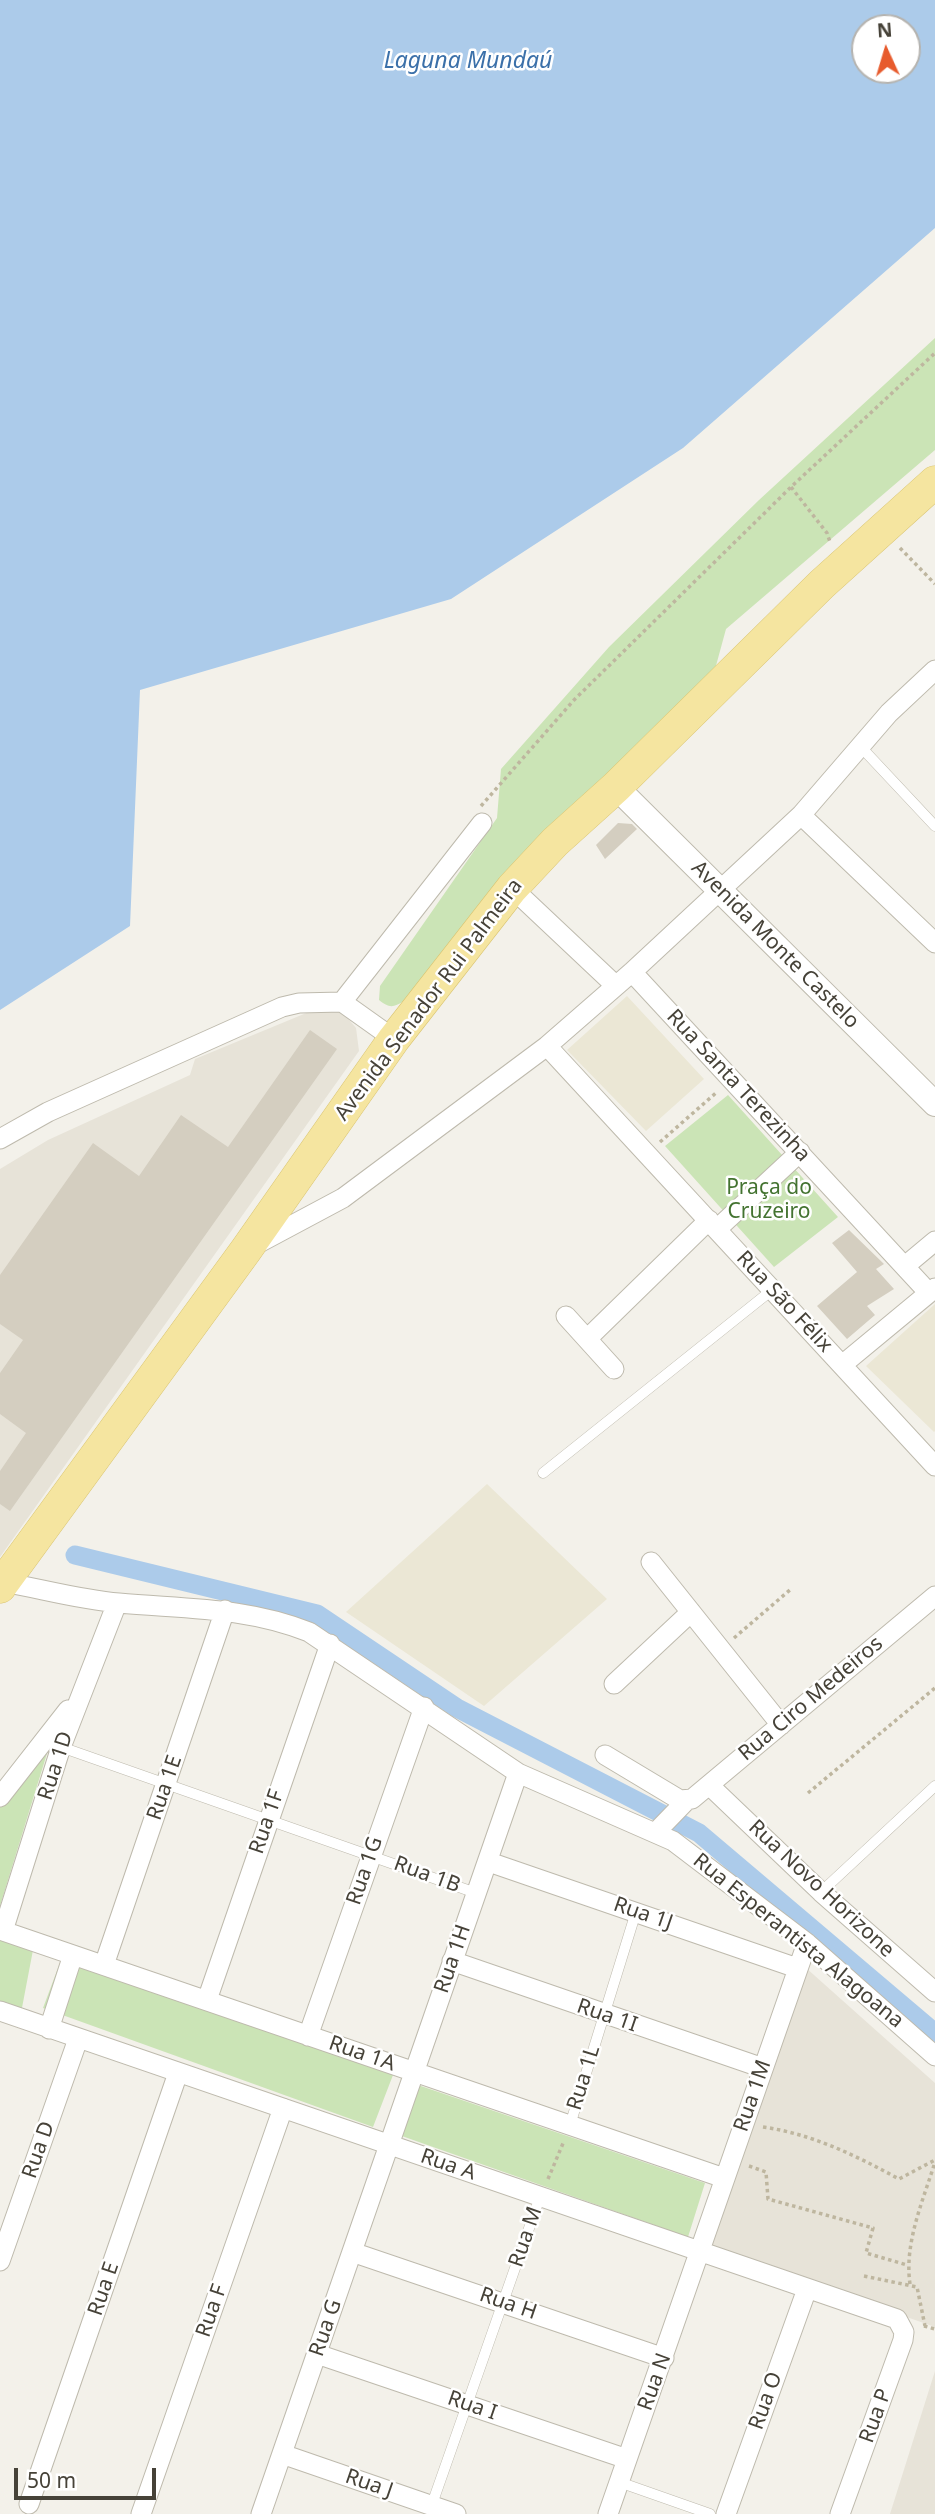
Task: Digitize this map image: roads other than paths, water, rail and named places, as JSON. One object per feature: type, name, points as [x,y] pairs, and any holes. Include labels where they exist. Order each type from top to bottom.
[{"type":"main road","name":"Avenida Senador Rui Palmeira","points":[[2,1584],[246,1250],[394,1039],[512,888],[555,842],[935,482]]},
{"type":"street","points":[[246,1250],[343,1198],[547,1046],[632,972],[801,815],[890,713],[935,670]]},
{"type":"street","name":"Avenida Monte Castelo","points":[[616,786],[935,1104]]},
{"type":"street","points":[[801,815],[935,943]]},
{"type":"street","points":[[342,1002],[477,820]]},
{"type":"street","points":[[512,888],[615,985]]},
{"type":"street","name":"Rua Santa Terezinha","points":[[632,972],[905,1266],[932,1290]]},
{"type":"street","points":[[0,1139],[48,1112],[282,1007],[299,1003],[342,1002],[394,1039]]},
{"type":"street","name":"Rua São Félix","points":[[547,1046],[842,1365],[933,1459]]},
{"type":"street","points":[[587,1339],[713,1224],[800,1152]]},
{"type":"street","points":[[905,1266],[935,1241]]},
{"type":"street","points":[[842,1365],[932,1290]]},
{"type":"street","points":[[566,1316],[614,1369]]},
{"type":"street","points":[[651,1562],[781,1725]]},
{"type":"street","name":"Rua Esperantista Alagoana","points":[[2,1584],[117,1603],[225,1610],[284,1622],[330,1644],[518,1773],[673,1813],[698,1858],[807,1943],[935,2056]]},
{"type":"street","name":"Rua Ciro Medeiros","points":[[673,1813],[935,1596]]},
{"type":"street","name":"Rua 1D","points":[[1,1931],[61,1747],[117,1603]]},
{"type":"street","name":"Rua 1E","points":[[104,1965],[225,1610]]},
{"type":"street","points":[[614,1684],[691,1612]]},
{"type":"street","name":"Rua 1F","points":[[207,2000],[267,1819],[330,1644]]},
{"type":"street","points":[[0,1797],[80,1694]]},
{"type":"street","name":"Rua 1G","points":[[308,2036],[424,1707]]},
{"type":"street","points":[[606,1755],[673,1813]]},
{"type":"street","name":"Rua 1H","points":[[388,2144],[518,1773]]},
{"type":"street","name":"Rua Novo Horizone","points":[[709,1785],[821,1892],[935,1992]]},
{"type":"street","name":"Rua 1J","points":[[489,1862],[797,1969]]},
{"type":"street","name":"Rua 1A","points":[[1,1931],[570,2126],[727,2169]]},
{"type":"street","name":"Rua 1M","points":[[701,2250],[807,1943]]},
{"type":"street","points":[[49,2029],[73,1955]]},
{"type":"street","name":"Rua 1I","points":[[452,1961],[763,2068]]},
{"type":"street","name":"Rua A","points":[[0,2011],[897,2319]]},
{"type":"street","name":"Rua D","points":[[0,2261],[78,2039]]},
{"type":"street","name":"Rua E","points":[[29,2504],[178,2073]]},
{"type":"street","name":"Rua F","points":[[141,2514],[283,2108]]},
{"type":"street","name":"Rua G","points":[[261,2512],[388,2144]]},
{"type":"street","name":"Rua N","points":[[608,2514],[701,2250]]},
{"type":"street","name":"Rua H","points":[[352,2252],[664,2358]]},
{"type":"street","name":"Rua O","points":[[726,2514],[807,2288]]},
{"type":"street","name":"Rua P","points":[[840,2514],[903,2340],[904,2332],[897,2319]]},
{"type":"street","name":"Rua I","points":[[317,2354],[627,2459]]},
{"type":"street","name":"Rua J","points":[[282,2454],[430,2510],[456,2514]]},
{"type":"lane","points":[[860,746],[935,826]]},
{"type":"lane","points":[[542,1473],[772,1290]]},
{"type":"lane","name":"Rua 1B","points":[[61,1747],[476,1893]]},
{"type":"lane","points":[[821,1892],[935,1786]]},
{"type":"lane","name":"Rua 1L","points":[[570,2126],[636,1911]]},
{"type":"lane","name":"Rua M","points":[[430,2510],[540,2197]]},
{"type":"lane","points":[[619,2482],[710,2514]]},
{"type":"water","name":"Laguna Mundaú","points":[[0,0],[935,0],[935,228],[683,448],[451,599],[140,690],[130,926],[0,1010]]},
{"type":"waterway","points":[[75,1555],[317,1614],[457,1708],[699,1833],[935,2033]]},
{"type":"park label","name":"Praça do Cruzeiro","points":[[769,1200]]}]
